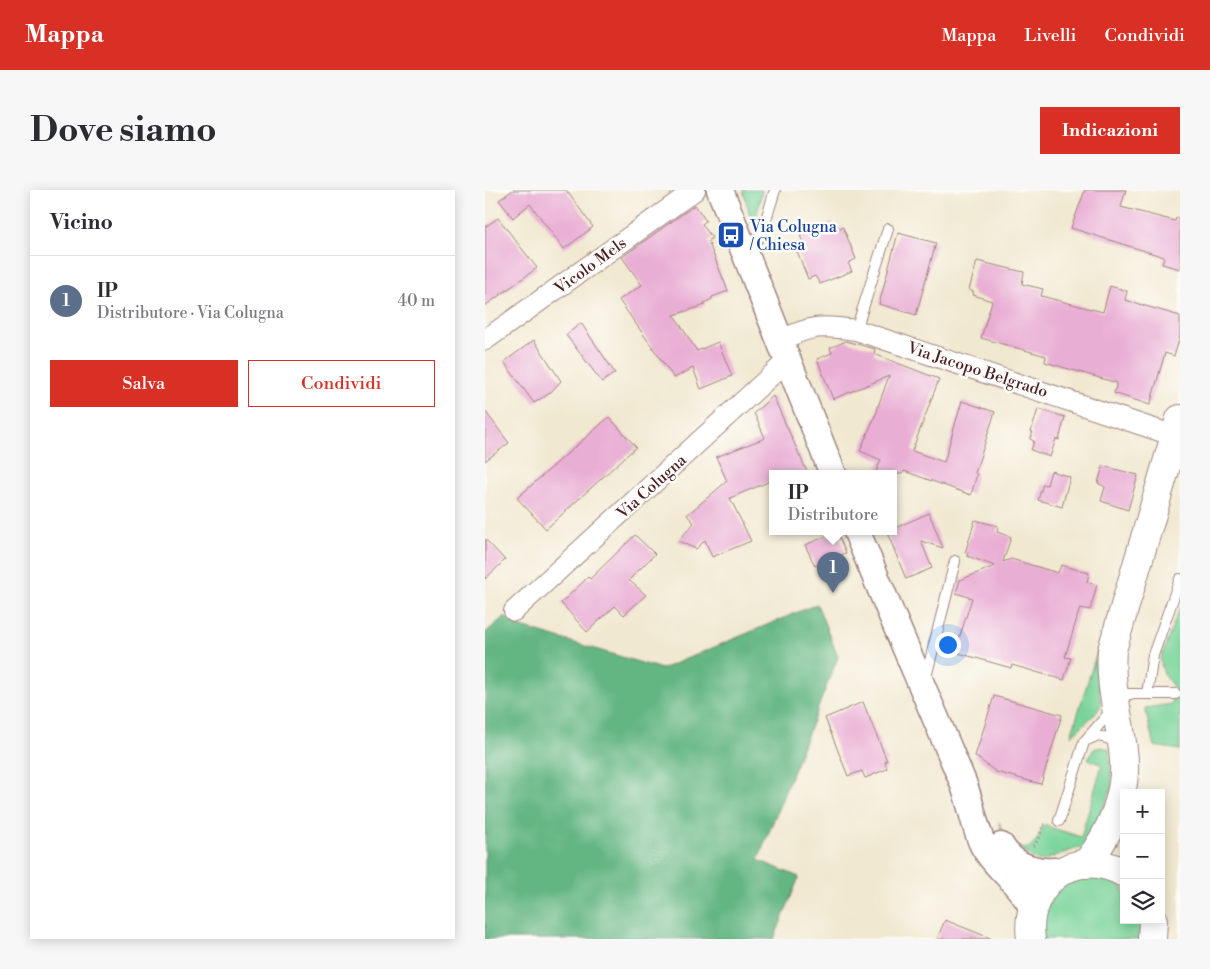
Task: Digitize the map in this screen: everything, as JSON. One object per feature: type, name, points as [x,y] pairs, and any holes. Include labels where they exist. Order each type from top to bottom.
[{"type":"main road","points":[[1031,939],[1029,925],[1032,907],[1043,887],[1075,867],[1104,840],[1114,820],[1123,781],[1121,656],[1127,601],[1178,428]]},
{"type":"main road","points":[[1123,717],[1136,757],[1134,789]]},
{"type":"main road","points":[[1075,867],[1108,866],[1120,871]]},
{"type":"main road","points":[[1152,939],[1153,924]]},
{"type":"street","name":"Vicolo Mels","points":[[485,340],[695,190]]},
{"type":"street","points":[[720,190],[831,470]]},
{"type":"street","name":"Via Jacopo Belgrado","points":[[783,351],[802,329],[825,326],[856,330],[1178,428]]},
{"type":"street","name":"Via Colugna","points":[[514,611],[783,351]]},
{"type":"street","points":[[858,535],[923,692],[964,783],[983,845],[995,863],[1017,883],[1032,907]]},
{"type":"street","points":[[964,783],[984,812],[999,844],[1010,858],[1035,870],[1075,867]]},
{"type":"lane","points":[[744,250],[761,236],[775,190]]},
{"type":"lane","points":[[856,330],[888,229]]},
{"type":"lane","points":[[923,692],[955,561]]},
{"type":"lane","points":[[1059,821],[1084,742],[1093,736],[1100,736],[1117,744],[1123,717],[1153,655],[1180,579]]},
{"type":"lane","points":[[1084,742],[1123,717],[1176,694]]},
{"type":"green space","points":[[743,190],[762,190],[756,219],[752,223]]},
{"type":"green space","points":[[817,604],[838,657],[758,860],[799,877],[774,939],[485,939],[485,633],[505,616],[515,625],[662,669]]},
{"type":"green space","points":[[1180,607],[1180,750],[1154,746],[1145,708],[1172,704],[1174,688],[1164,674],[1160,660]]},
{"type":"green space","points":[[1101,639],[1097,668],[1101,705],[1096,713],[1071,736]]},
{"type":"green space","points":[[1101,747],[1109,749],[1112,788],[1086,847],[1039,862],[1004,838],[999,822],[1010,840],[1022,848],[1028,848],[1033,844],[1043,825],[1081,837],[1102,765],[1088,759],[1094,749]]},
{"type":"green space","points":[[1094,877],[1110,880],[1120,886],[1120,924],[1141,924],[1140,939],[1042,939],[1045,913],[1053,894],[1059,888],[1079,879]]},
{"type":"building","points":[[513,190],[566,190],[593,227],[564,249],[530,204],[513,218],[499,200]]},
{"type":"building","points":[[1085,190],[1126,190],[1121,207],[1175,221],[1176,218],[1180,218],[1180,269],[1162,264],[1164,257],[1071,228]]},
{"type":"building","points":[[695,205],[706,221],[702,224],[712,238],[708,241],[728,291],[712,297],[712,299],[704,303],[705,305],[674,315],[697,351],[718,342],[732,376],[701,389],[693,368],[674,378],[619,300],[642,285],[622,257]]},
{"type":"building","points":[[498,218],[537,268],[485,306],[485,227]]},
{"type":"building","points":[[832,222],[835,230],[843,227],[856,259],[848,263],[852,271],[820,284],[815,276],[808,279],[795,246],[803,243],[800,235]]},
{"type":"building","points":[[898,233],[936,243],[916,315],[879,304]]},
{"type":"building","points":[[977,261],[1024,272],[1022,284],[1043,289],[1041,296],[1103,312],[1110,286],[1127,291],[1125,300],[1180,316],[1180,337],[1174,356],[1165,353],[1150,405],[1114,393],[1117,383],[1045,362],[1046,356],[981,338],[992,301],[973,295],[974,292],[969,290]]},
{"type":"building","points":[[581,323],[615,373],[602,382],[566,335]]},
{"type":"building","points":[[534,340],[561,381],[550,393],[534,403],[504,362]]},
{"type":"building","points":[[846,341],[875,349],[874,354],[939,379],[912,451],[944,462],[962,401],[995,412],[975,473],[977,474],[971,495],[904,471],[902,474],[897,474],[897,470],[877,470],[881,460],[860,451],[878,409],[889,376],[833,399],[817,359],[832,353],[830,348]]},
{"type":"building","points":[[773,396],[806,470],[769,470],[769,482],[730,498],[751,541],[712,557],[705,540],[696,549],[678,541],[694,523],[687,515],[727,481],[716,457],[765,438],[754,413]]},
{"type":"building","points":[[1038,409],[1065,417],[1059,440],[1056,439],[1050,457],[1031,450],[1034,441],[1030,439],[1033,432],[1031,432]]},
{"type":"building","points":[[485,411],[509,443],[485,461]]},
{"type":"building","points":[[609,417],[636,447],[546,529],[517,498]]},
{"type":"building","points":[[1103,466],[1138,475],[1128,510],[1101,501],[1105,487],[1098,483]]},
{"type":"building","points":[[1051,471],[1070,477],[1062,507],[1038,500],[1043,484],[1047,485]]},
{"type":"building","points":[[929,513],[943,548],[921,541],[932,568],[906,579],[888,535],[897,535],[897,527]]},
{"type":"building","points":[[975,520],[998,526],[997,532],[1011,537],[1003,562],[1011,559],[1058,573],[1061,565],[1089,573],[1087,582],[1097,585],[1090,610],[1080,608],[1065,657],[1071,658],[1064,680],[1012,665],[1011,668],[955,652],[972,598],[956,593],[960,580],[995,566],[967,556],[968,552],[965,553]]},
{"type":"building","points":[[635,535],[655,554],[629,580],[646,595],[624,615],[615,606],[587,632],[561,603],[588,577],[590,579]]},
{"type":"building","points":[[830,535],[838,535],[846,553],[815,566],[805,545]]},
{"type":"building","points":[[485,539],[505,560],[485,579]]},
{"type":"building","points":[[994,696],[1062,715],[1041,784],[996,772],[975,756]]},
{"type":"building","points":[[863,702],[887,761],[885,762],[887,769],[865,778],[862,771],[848,776],[825,718]]},
{"type":"building","points":[[945,920],[990,938],[990,939],[937,939]]},
{"type":"place","name":"Via Colugna / Chiesa","points":[[731,235]]},
{"type":"place","name":"IP","points":[[833,593]]}]
